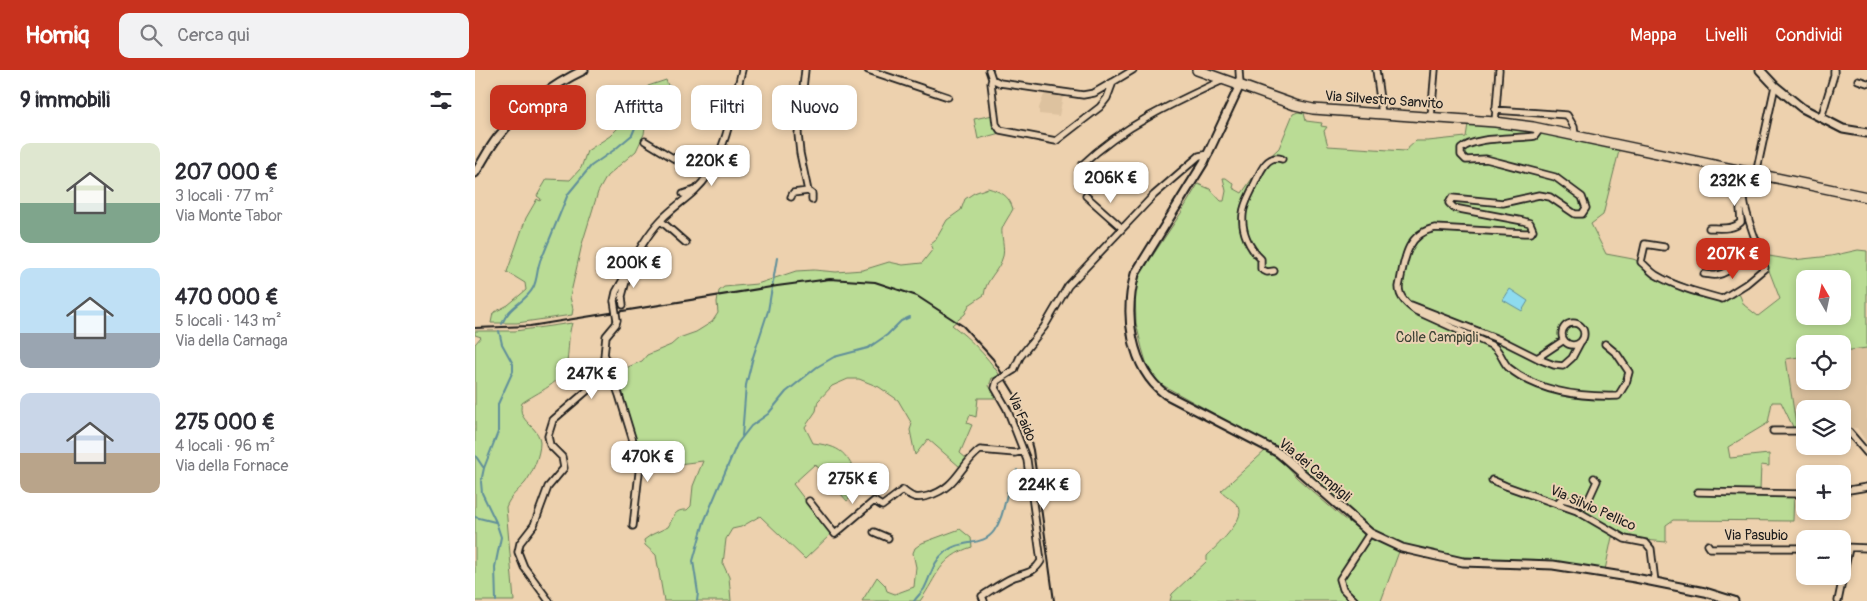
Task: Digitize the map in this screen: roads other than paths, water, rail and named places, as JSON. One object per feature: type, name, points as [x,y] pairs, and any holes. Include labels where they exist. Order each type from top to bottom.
[{"type":"main road","name":"Via Silvestro Sanvito","points":[[1197,70],[1313,109],[1495,122],[1540,128],[1867,197]]},
{"type":"street","points":[[475,173],[493,144],[511,122],[552,88],[584,70]]},
{"type":"street","points":[[549,601],[524,567],[518,552],[520,542],[534,525],[548,487],[564,468],[562,458],[550,445],[548,436],[553,420],[596,383],[601,375],[606,336],[612,334],[617,324],[618,301],[616,292],[661,221],[697,189],[707,176],[725,140],[742,70]]},
{"type":"street","points":[[805,70],[797,134],[808,191],[812,194],[812,200]]},
{"type":"street","points":[[868,70],[948,97]]},
{"type":"street","points":[[989,70],[992,79],[996,124],[1000,130],[1056,141],[1100,107],[1107,98],[1113,82]]},
{"type":"street","points":[[992,79],[1000,83],[1083,95],[1094,93],[1133,70]]},
{"type":"street","points":[[1239,70],[1240,86]]},
{"type":"street","points":[[1376,70],[1382,114]]},
{"type":"street","points":[[1431,117],[1435,70]]},
{"type":"street","points":[[1495,122],[1499,70]]},
{"type":"street","points":[[1760,70],[1775,86],[1802,108],[1843,129],[1867,133]]},
{"type":"street","points":[[1821,118],[1834,75],[1833,70]]},
{"type":"street","points":[[1082,165],[1117,135],[1223,80]]},
{"type":"street","points":[[1858,80],[1867,83]]},
{"type":"street","name":"Via dei Campigli","points":[[1240,86],[1209,154],[1135,274],[1130,290],[1131,326],[1139,360],[1153,385],[1165,394],[1279,453],[1370,533],[1402,548],[1463,562],[1553,565],[1655,582],[1705,592],[1734,601]]},
{"type":"street","points":[[1756,174],[1775,86]]},
{"type":"street","points":[[1495,110],[1567,115],[1574,127],[1575,136]]},
{"type":"street","points":[[1540,128],[1538,133],[1532,136],[1466,146],[1461,150],[1461,155],[1466,160],[1486,159],[1555,177],[1582,197],[1585,203],[1582,214],[1575,214],[1550,198],[1539,196],[1503,203],[1452,198],[1449,203],[1454,208],[1523,221],[1530,223],[1533,230],[1524,233],[1435,228],[1422,232],[1409,246],[1399,287],[1400,295],[1424,316],[1493,346],[1501,352],[1507,366],[1518,374],[1535,383],[1556,390],[1585,395],[1618,396],[1626,383],[1629,372],[1617,354],[1605,344]]},
{"type":"street","points":[[645,141],[707,176]]},
{"type":"street","name":"Via Faido","points":[[983,599],[1014,577],[1036,569],[1041,562],[1027,460],[1007,409],[995,388],[997,381],[1014,370],[1020,357],[1044,327],[1068,286],[1122,228],[1154,195],[1199,156],[1209,154]]},
{"type":"street","points":[[1274,271],[1267,272],[1261,269],[1261,259],[1249,244],[1244,230],[1243,215],[1248,196],[1265,165],[1273,159],[1279,157],[1282,159]]},
{"type":"street","points":[[1664,247],[1645,244],[1641,262],[1655,275],[1685,288],[1722,299],[1746,284],[1765,268],[1744,199],[1743,178],[1746,172]]},
{"type":"street","points":[[683,194],[697,189]]},
{"type":"street","points":[[791,197],[793,192],[808,191]]},
{"type":"street","points":[[1086,196],[1122,228]]},
{"type":"street","points":[[1709,228],[1733,227],[1739,224],[1741,222],[1740,209],[1744,199]]},
{"type":"street","points":[[661,221],[686,243]]},
{"type":"street","points":[[1704,274],[1717,275],[1725,272],[1744,258],[1757,241]]},
{"type":"street","points":[[1407,303],[1503,341],[1554,365],[1563,366],[1572,358],[1580,343],[1584,334],[1582,328],[1576,324],[1570,324],[1562,334],[1564,340],[1570,344],[1580,343]]},
{"type":"street","points":[[1537,358],[1564,340]]},
{"type":"street","points":[[605,355],[640,464],[633,526]]},
{"type":"street","points":[[1773,431],[1796,431]]},
{"type":"street","points":[[1851,434],[1867,453]]},
{"type":"street","points":[[809,501],[835,534],[874,501],[882,506],[903,490],[910,496],[919,498],[942,490],[950,485],[980,450],[1015,453],[1023,451]]},
{"type":"street","name":"Via Silvio Pellico","points":[[1559,504],[1560,500],[1563,499],[1585,505],[1597,481],[1593,478]]},
{"type":"street","name":"Via Silvio Pellico","points":[[1492,480],[1577,511],[1625,539],[1646,543],[1650,546],[1655,582]]},
{"type":"street","points":[[1851,489],[1867,487]]},
{"type":"street","points":[[1698,492],[1796,494]]},
{"type":"street","points":[[873,532],[888,538]]},
{"type":"street","points":[[1355,601],[1343,589],[1340,579],[1370,533]]},
{"type":"street","name":"Via Pasubio","points":[[1708,546],[1710,548],[1796,548]]},
{"type":"street","points":[[1851,548],[1867,548]]},
{"type":"street","points":[[1838,601],[1840,585]]},
{"type":"water","points":[[1510,289],[1528,301],[1522,311],[1503,300]]},
{"type":"waterway","points":[[502,324],[509,312],[533,288],[541,257],[568,194],[591,166],[632,135],[634,130]]},
{"type":"waterway","points":[[742,436],[746,385],[768,311],[777,258]]},
{"type":"waterway","points":[[697,601],[698,593],[693,561],[704,522],[737,444],[751,426],[768,414],[786,392],[817,367],[834,357],[868,348],[887,335],[901,321],[910,317]]},
{"type":"waterway","points":[[496,601],[495,567],[501,537],[482,493],[481,482],[484,468],[498,432],[498,404],[513,371],[513,364],[502,344],[499,331]]},
{"type":"waterway","points":[[475,455],[483,467]]},
{"type":"waterway","points":[[914,601],[924,589],[938,560],[945,552],[958,545],[984,539],[994,531],[1017,470]]},
{"type":"waterway","points":[[475,517],[495,522]]},
{"type":"railway","points":[[475,328],[530,326],[830,279],[875,282],[917,296],[963,326],[993,359],[1017,398],[1033,450],[1054,601]]},
{"type":"park label","name":"Colle Campigli","points":[[1437,337]]}]
